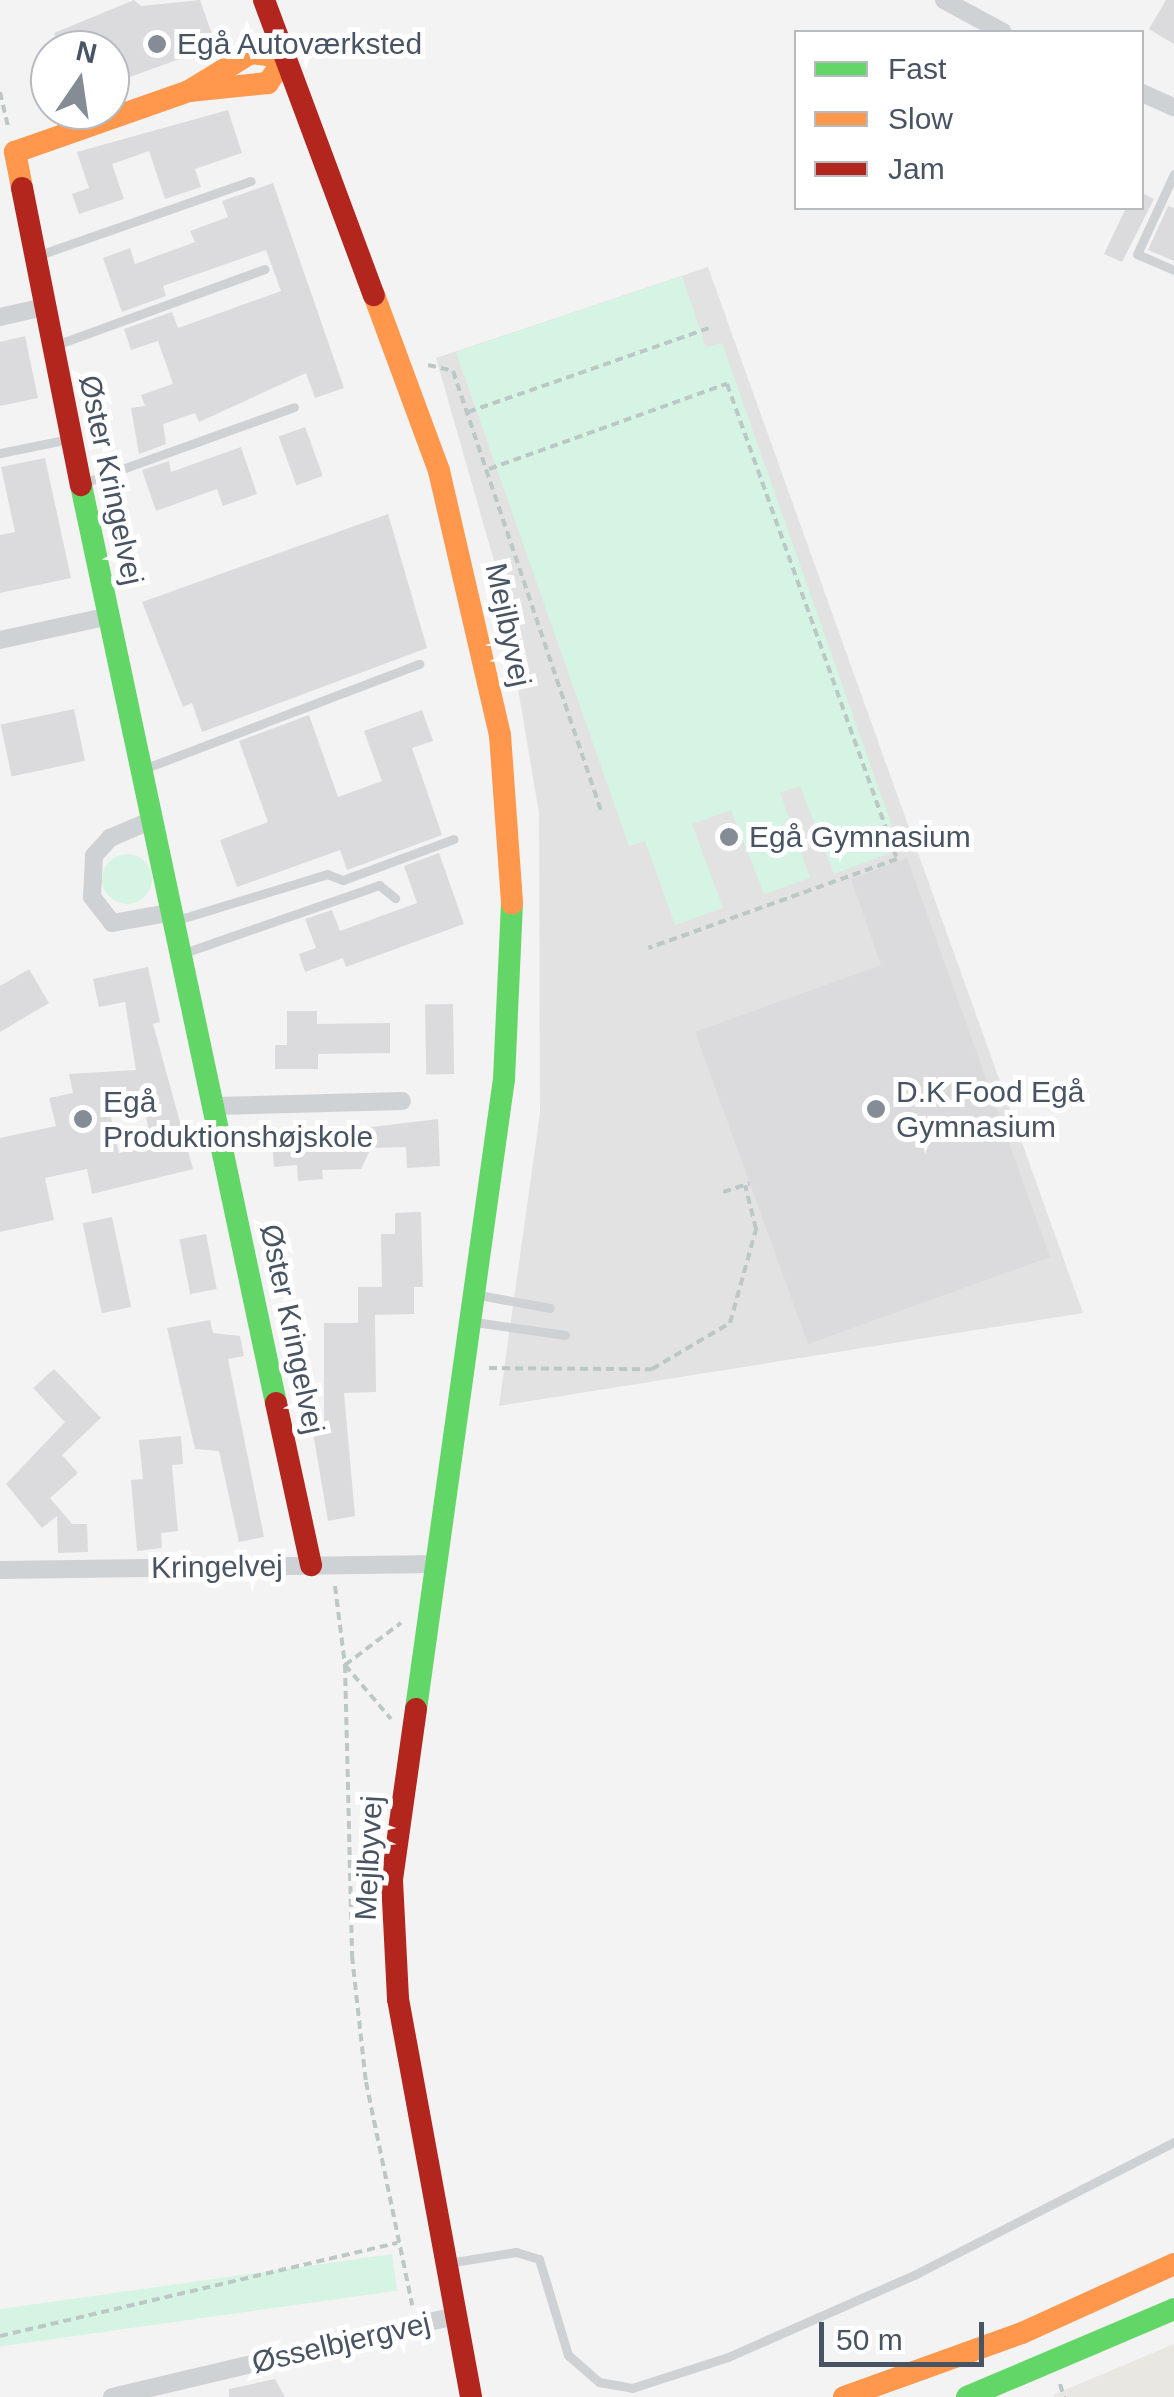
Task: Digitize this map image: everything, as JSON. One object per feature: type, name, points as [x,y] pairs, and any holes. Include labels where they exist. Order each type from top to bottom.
[{"type":"street","name":"Mejlbyvej","points":[[264,0],[400,358],[449,506],[500,735],[512,909],[504,1079],[472,1322],[408,1738],[392,1880],[398,2000],[471,2397]]},
{"type":"street","points":[[944,0],[999,30]]},
{"type":"street","points":[[15,152],[189,91],[252,52],[286,57]]},
{"type":"street","points":[[1144,94],[1174,106]]},
{"type":"street","name":"Øster Kringelvej","points":[[15,152],[140,770],[322,1565]]},
{"type":"street","points":[[0,316],[44,307]]},
{"type":"street","points":[[0,640],[109,616]]},
{"type":"street","points":[[152,820],[110,838],[94,856],[92,896],[112,923],[174,916]]},
{"type":"street","points":[[214,1106],[402,1101]]},
{"type":"street","name":"Kringelvej","points":[[0,1570],[434,1564]]},
{"type":"street","points":[[844,2397],[1022,2333],[1174,2264]]},
{"type":"street","points":[[967,2397],[1174,2309]]},
{"type":"street","name":"Øsselbjergvej","points":[[112,2397],[454,2316]]},
{"type":"lane","points":[[1174,174],[1138,254],[1174,270]]},
{"type":"lane","points":[[34,257],[252,181]]},
{"type":"lane","points":[[52,346],[265,269]]},
{"type":"lane","points":[[81,483],[294,406]]},
{"type":"lane","points":[[0,453],[72,438]]},
{"type":"lane","points":[[140,770],[419,664]]},
{"type":"lane","points":[[174,916],[328,874],[343,880],[454,839]]},
{"type":"lane","points":[[182,954],[380,885],[395,898]]},
{"type":"lane","points":[[476,1294],[550,1308]]},
{"type":"lane","points":[[472,1322],[564,1336]]},
{"type":"lane","points":[[445,2263],[516,2252],[539,2259],[568,2355],[599,2382],[632,2388],[728,2357],[914,2275],[1174,2142]]},
{"type":"path","points":[[0,92],[15,152]]},
{"type":"path","points":[[468,412],[709,328]]},
{"type":"path","points":[[400,358],[453,372],[489,469],[601,811]]},
{"type":"path","points":[[489,469],[727,384],[897,859],[648,948]]},
{"type":"path","points":[[464,1373],[652,1369],[730,1323],[756,1229],[747,1184],[723,1192]]},
{"type":"path","points":[[756,1229],[765,1225]]},
{"type":"path","points":[[322,1565],[345,1665],[352,1956],[398,2243],[417,2324]]},
{"type":"path","points":[[345,1665],[427,1604]]},
{"type":"path","points":[[345,1665],[408,1738]]},
{"type":"path","points":[[0,2336],[398,2243]]},
{"type":"shaded area","name":"Egå Gymnasium","points":[[708,267],[1083,1313],[499,1406],[540,1113],[539,813],[500,582],[436,358]]},
{"type":"shaded area","points":[[1174,2344],[1174,2397],[1053,2395]]},
{"type":"green space","points":[[682,276],[706,347],[722,343],[900,849],[834,874],[800,786],[780,793],[810,878],[764,894],[731,810],[692,824],[723,908],[675,925],[645,841],[629,846],[456,352]]},
{"type":"green space","points":[[127,854],[144,862],[152,879],[144,896],[127,904],[110,896],[102,879],[110,862]]},
{"type":"green space","points":[[392,2254],[397,2291],[0,2346],[0,2309]]},
{"type":"building","name":"Egå Autoværksted","points":[[134,0],[141,6],[200,0],[216,46],[130,77],[130,30],[61,30]]},
{"type":"building","points":[[1166,0],[1174,0],[1174,44],[1149,29]]},
{"type":"building","points":[[228,110],[242,153],[195,169],[201,187],[165,199],[149,151],[112,164],[124,199],[79,214],[72,194],[89,188],[77,152]]},
{"type":"building","points":[[273,183],[344,388],[315,398],[306,373],[199,422],[195,413],[163,424],[166,444],[139,454],[131,408],[145,406],[141,395],[173,384],[158,341],[131,350],[124,329],[172,312],[178,328],[281,291],[266,250],[163,286],[166,296],[122,312],[103,258],[130,248],[135,264],[195,242],[190,231],[228,217],[222,201]]},
{"type":"building","points":[[1144,194],[1154,199],[1122,262],[1104,254],[1125,210],[1144,210]]},
{"type":"building","points":[[1168,206],[1174,208],[1174,261],[1148,250]]},
{"type":"building","points":[[25,336],[38,398],[0,406],[0,342]]},
{"type":"building","points":[[305,427],[323,476],[296,485],[279,437]]},
{"type":"building","points":[[241,447],[257,494],[223,506],[217,489],[156,511],[142,470],[169,461],[171,472]]},
{"type":"building","points":[[45,458],[71,578],[0,593],[0,535],[15,532],[1,467]]},
{"type":"building","points":[[388,514],[427,648],[202,732],[192,703],[183,707],[142,602]]},
{"type":"building","points":[[74,709],[85,761],[12,776],[1,725]]},
{"type":"building","points":[[422,710],[433,741],[412,748],[442,835],[347,870],[340,850],[237,887],[220,840],[268,822],[239,741],[309,715],[338,797],[382,781],[364,731]]},
{"type":"building","points":[[439,853],[464,924],[346,967],[343,958],[305,972],[299,954],[316,948],[305,919],[332,910],[340,931],[417,903],[404,866]]},
{"type":"building","points":[[907,858],[1050,1257],[808,1344],[695,1032],[881,965],[851,879]]},
{"type":"building","points":[[148,967],[160,1022],[153,1024],[193,1169],[92,1194],[87,1169],[45,1178],[54,1220],[0,1232],[0,1138],[56,1126],[49,1098],[73,1093],[69,1074],[136,1070],[125,1002],[99,1007],[93,979]],"holes":[[[141,1093],[152,1146],[119,1153],[107,1100]]]},
{"type":"building","points":[[29,969],[49,1003],[0,1032],[0,986]]},
{"type":"building","points":[[425,1004],[453,1004],[454,1074],[426,1074]]},
{"type":"building","points":[[287,1011],[317,1011],[317,1024],[390,1023],[390,1053],[318,1054],[318,1069],[275,1069],[275,1045],[287,1045]]},
{"type":"building","points":[[438,1119],[440,1166],[407,1168],[406,1147],[371,1148],[361,1169],[322,1170],[323,1179],[298,1181],[297,1165],[274,1167],[272,1139]]},
{"type":"building","points":[[421,1212],[423,1287],[414,1287],[414,1314],[375,1315],[376,1392],[344,1393],[355,1516],[328,1521],[312,1427],[324,1425],[324,1323],[358,1323],[358,1287],[382,1287],[381,1234],[395,1234],[395,1213]]},
{"type":"building","points":[[112,1217],[131,1307],[102,1313],[83,1223]]},
{"type":"building","points":[[206,1234],[217,1289],[190,1294],[179,1239]]},
{"type":"building","points":[[210,1320],[213,1333],[240,1336],[244,1356],[228,1359],[264,1537],[239,1542],[219,1451],[195,1449],[167,1328]]},
{"type":"building","points":[[54,1369],[101,1418],[62,1455],[78,1473],[50,1498],[72,1524],[87,1524],[88,1552],[58,1553],[57,1516],[42,1528],[6,1484],[65,1422],[33,1388]]},
{"type":"building","points":[[181,1436],[183,1464],[172,1465],[178,1531],[161,1533],[162,1548],[137,1551],[131,1480],[143,1479],[139,1440]]},
{"type":"building","points":[[275,2379],[285,2397],[229,2397],[229,2389]]},
{"type":"traffic: fast","points":[[81,485],[276,1403]]},
{"type":"traffic: fast","points":[[416,1709],[504,1079],[512,904]]},
{"type":"traffic: fast","points":[[967,2397],[1174,2309]]},
{"type":"traffic: slow","points":[[22,188],[15,152],[189,91],[251,53],[286,57],[268,83],[189,91]]},
{"type":"traffic: slow","points":[[374,295],[439,471],[500,735],[512,904]]},
{"type":"traffic: slow","points":[[844,2397],[1022,2333],[1174,2264]]},
{"type":"traffic: jam","points":[[264,0],[374,295]]},
{"type":"traffic: jam","points":[[22,188],[81,485]]},
{"type":"traffic: jam","points":[[276,1403],[311,1565]]},
{"type":"traffic: jam","points":[[416,1709],[392,1880],[398,1999],[471,2397]]},
{"type":"place","name":"Egå Autoværksted","points":[[157,44]]},
{"type":"place","name":"Egå Gymnasium","points":[[729,837]]},
{"type":"place","name":"D.K Food Egå Gymnasium","points":[[876,1109]]},
{"type":"place","name":"Egå Produktionshøjskole","points":[[83,1119]]}]
